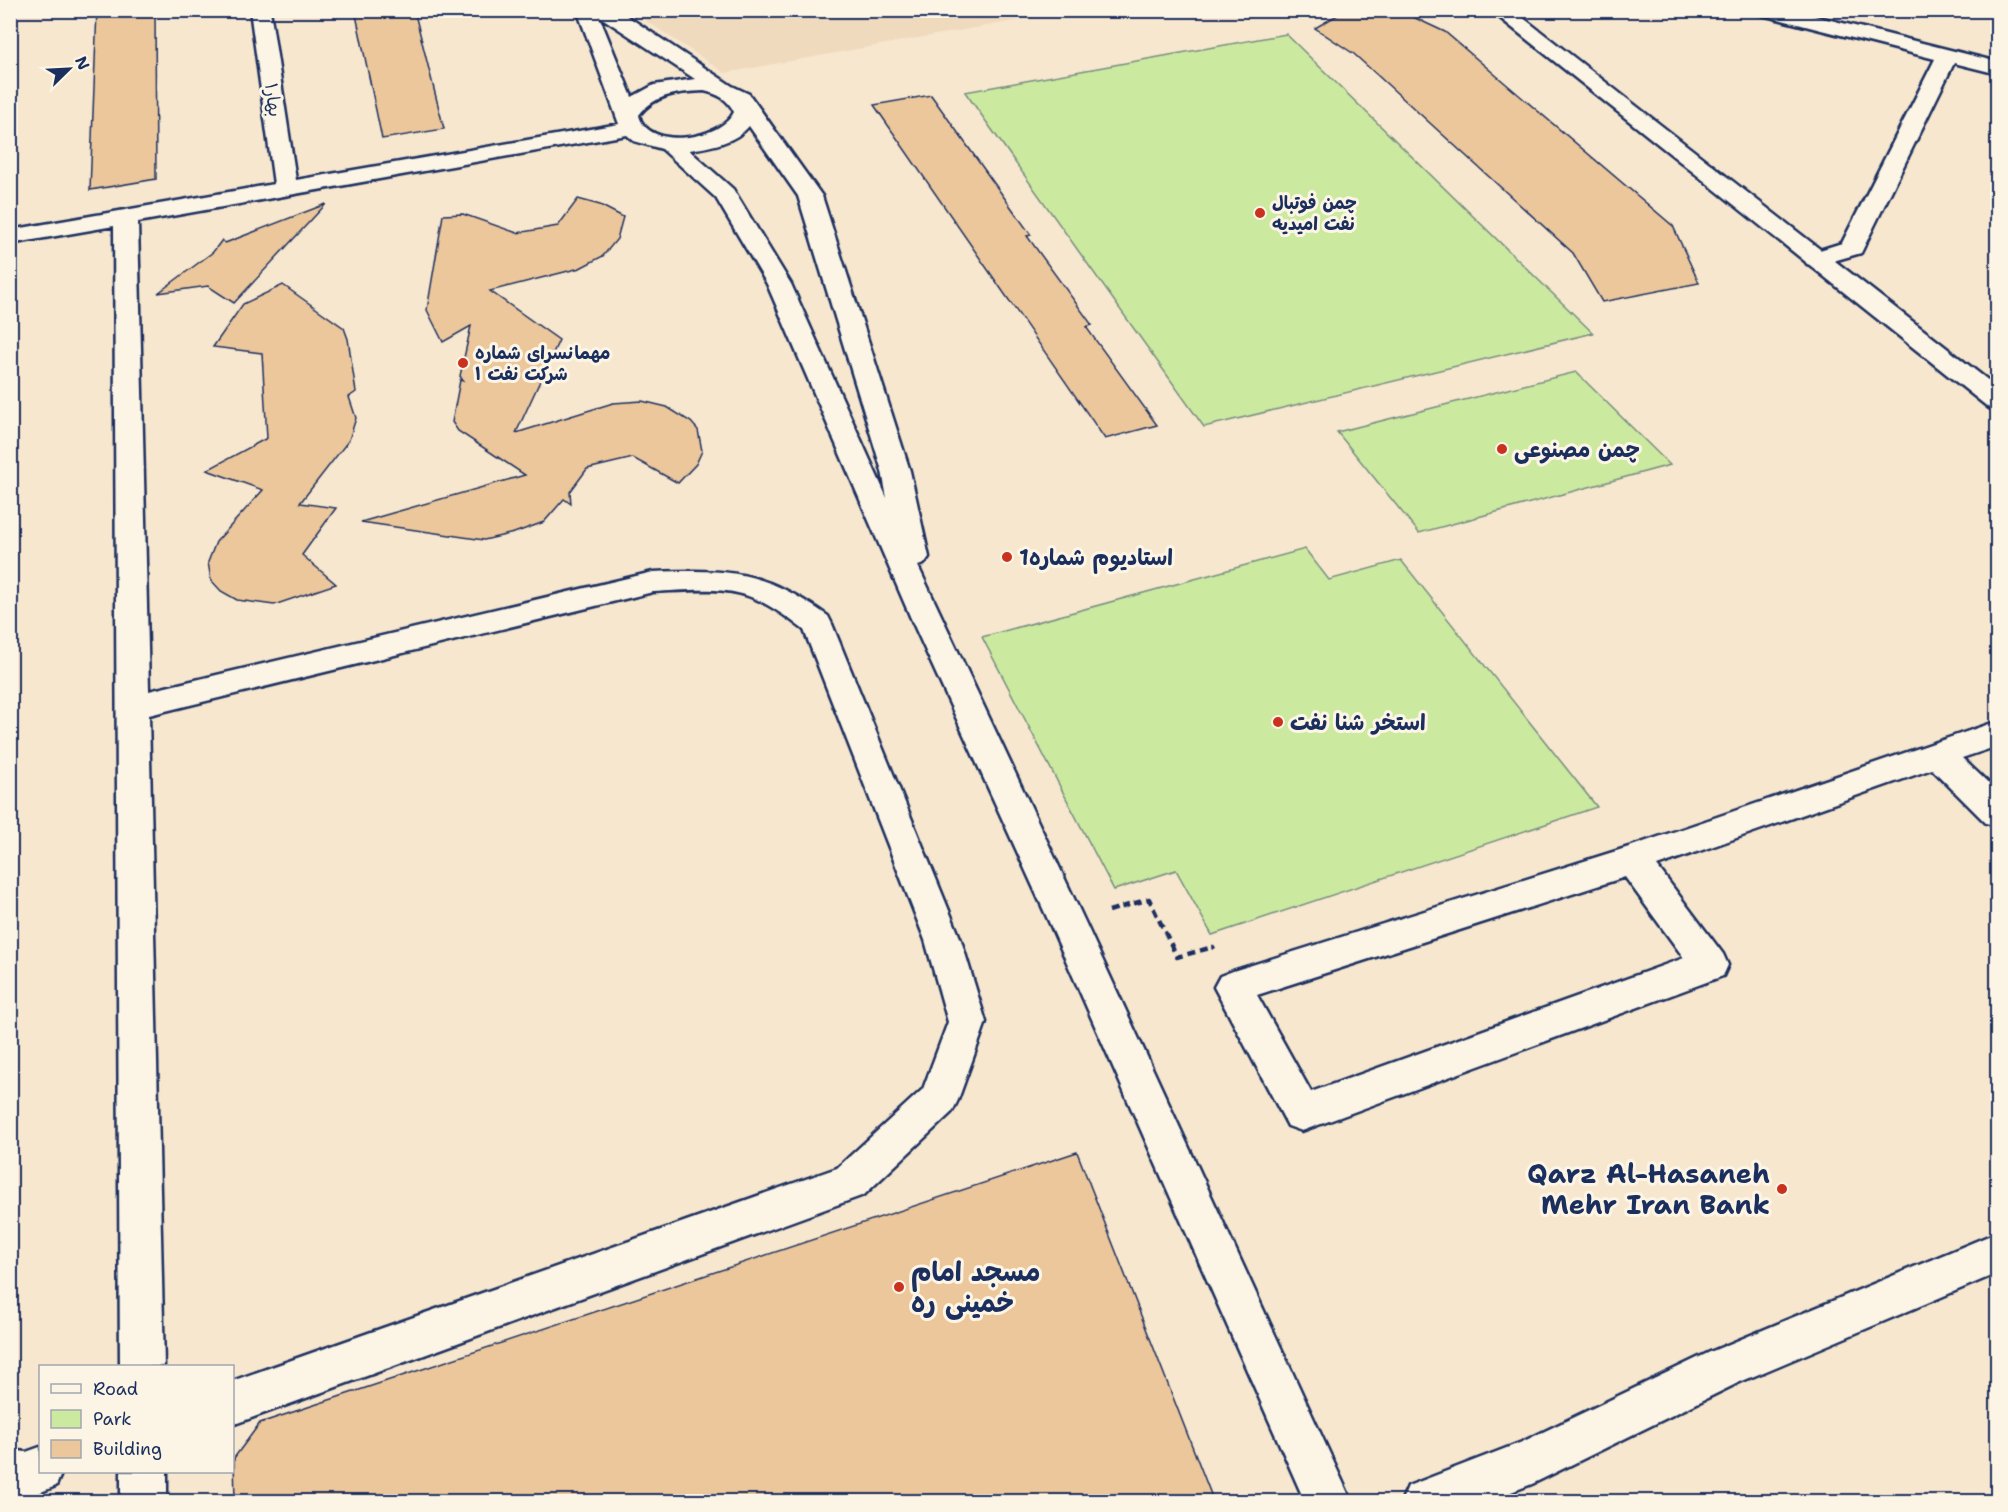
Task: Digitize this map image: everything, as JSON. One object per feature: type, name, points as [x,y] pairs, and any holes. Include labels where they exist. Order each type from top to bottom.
[{"type":"street","name":"بهار۱","points":[[260,10],[286,190]]},
{"type":"street","points":[[587,10],[630,122],[646,138],[669,143],[696,142],[721,136],[738,125],[745,112],[733,95],[704,85],[678,86],[654,92],[636,102],[630,122]]},
{"type":"street","points":[[604,10],[733,95],[810,196],[896,471],[928,623]]},
{"type":"street","points":[[1500,10],[1998,402]]},
{"type":"street","points":[[1765,10],[1998,68]]},
{"type":"street","points":[[1816,259],[1852,248],[1947,56]]},
{"type":"street","points":[[10,237],[286,190],[630,122]]},
{"type":"street","points":[[669,143],[726,194],[779,284],[928,623],[1068,924],[1329,1502]]},
{"type":"street","points":[[126,217],[142,1365]]},
{"type":"street","points":[[133,707],[653,582],[687,581],[750,586],[786,602],[817,624],[943,940],[968,1022],[938,1100],[850,1182],[234,1402]]},
{"type":"street","points":[[1633,860],[1710,965],[1302,1113],[1233,987],[1633,860],[1998,734]]},
{"type":"street","points":[[1938,755],[1998,814]]},
{"type":"street","points":[[1424,1502],[1532,1461],[1725,1367],[1998,1252]]},
{"type":"street","points":[[10,1473],[26,1475],[39,1470]]},
{"type":"street","points":[[144,1473],[144,1502]]},
{"type":"path","points":[[1068,924],[1149,899],[1177,957],[1213,946],[1233,987]]},
{"type":"shaded area","points":[[631,11],[1069,11],[725,73]]},
{"type":"green space","name":"چمن فوتبال نفت امیدیه","points":[[1286,34],[1593,333],[1204,427],[965,92]]},
{"type":"green space","name":"چمن مصنوعی","points":[[1576,372],[1670,465],[1419,533],[1337,432]]},
{"type":"green space","name":"استخر شنا نفت","points":[[1305,549],[1329,580],[1401,560],[1597,807],[1212,935],[1176,870],[1114,890],[982,637]]},
{"type":"building","points":[[97,10],[155,10],[156,179],[90,190]]},
{"type":"building","points":[[355,10],[414,10],[444,129],[382,139]]},
{"type":"building","points":[[1346,10],[1398,10],[1445,32],[1673,226],[1699,283],[1602,302],[1573,253],[1354,54],[1315,28]]},
{"type":"building","points":[[931,95],[1031,235],[1027,236],[1092,325],[1086,327],[1157,425],[1105,439],[874,105]]},
{"type":"building","points":[[578,199],[600,205],[623,217],[617,239],[603,256],[580,268],[490,291],[559,340],[516,433],[613,403],[642,401],[667,407],[691,422],[698,430],[702,451],[696,464],[678,483],[633,458],[587,469],[570,492],[571,504],[564,499],[544,522],[514,533],[484,540],[361,522],[525,475],[458,431],[452,422],[460,380],[463,381],[460,376],[471,326],[443,342],[427,310],[443,215],[463,214],[517,233],[558,226]]},
{"type":"building","points":[[326,204],[234,303],[208,286],[158,293],[213,252],[222,240],[225,243]]},
{"type":"building","points":[[283,285],[344,328],[348,339],[356,392],[349,397],[356,418],[349,440],[300,503],[336,508],[302,555],[336,584],[274,605],[237,600],[221,591],[211,580],[208,562],[216,542],[263,490],[207,470],[267,438],[262,353],[213,347],[243,304]]},
{"type":"building","name":"مسجد امام خمینی ره","points":[[1077,1152],[1214,1502],[235,1502],[234,1458],[260,1423]]},
{"type":"place","name":"چمن فوتبال نفت امیدیه","points":[[1260,213]]},
{"type":"place","name":"مهمانسرای شماره ۱ شرکت نفت","points":[[463,363]]},
{"type":"place","name":"چمن مصنوعی","points":[[1502,449]]},
{"type":"place","name":"استادیوم شماره1","points":[[1007,557]]},
{"type":"place","name":"استخر شنا نفت","points":[[1278,722]]},
{"type":"place","name":"Qarz Al-Hasaneh Mehr Iran Bank","points":[[1782,1189]]},
{"type":"place","name":"مسجد امام خمینی ره","points":[[899,1287]]}]
